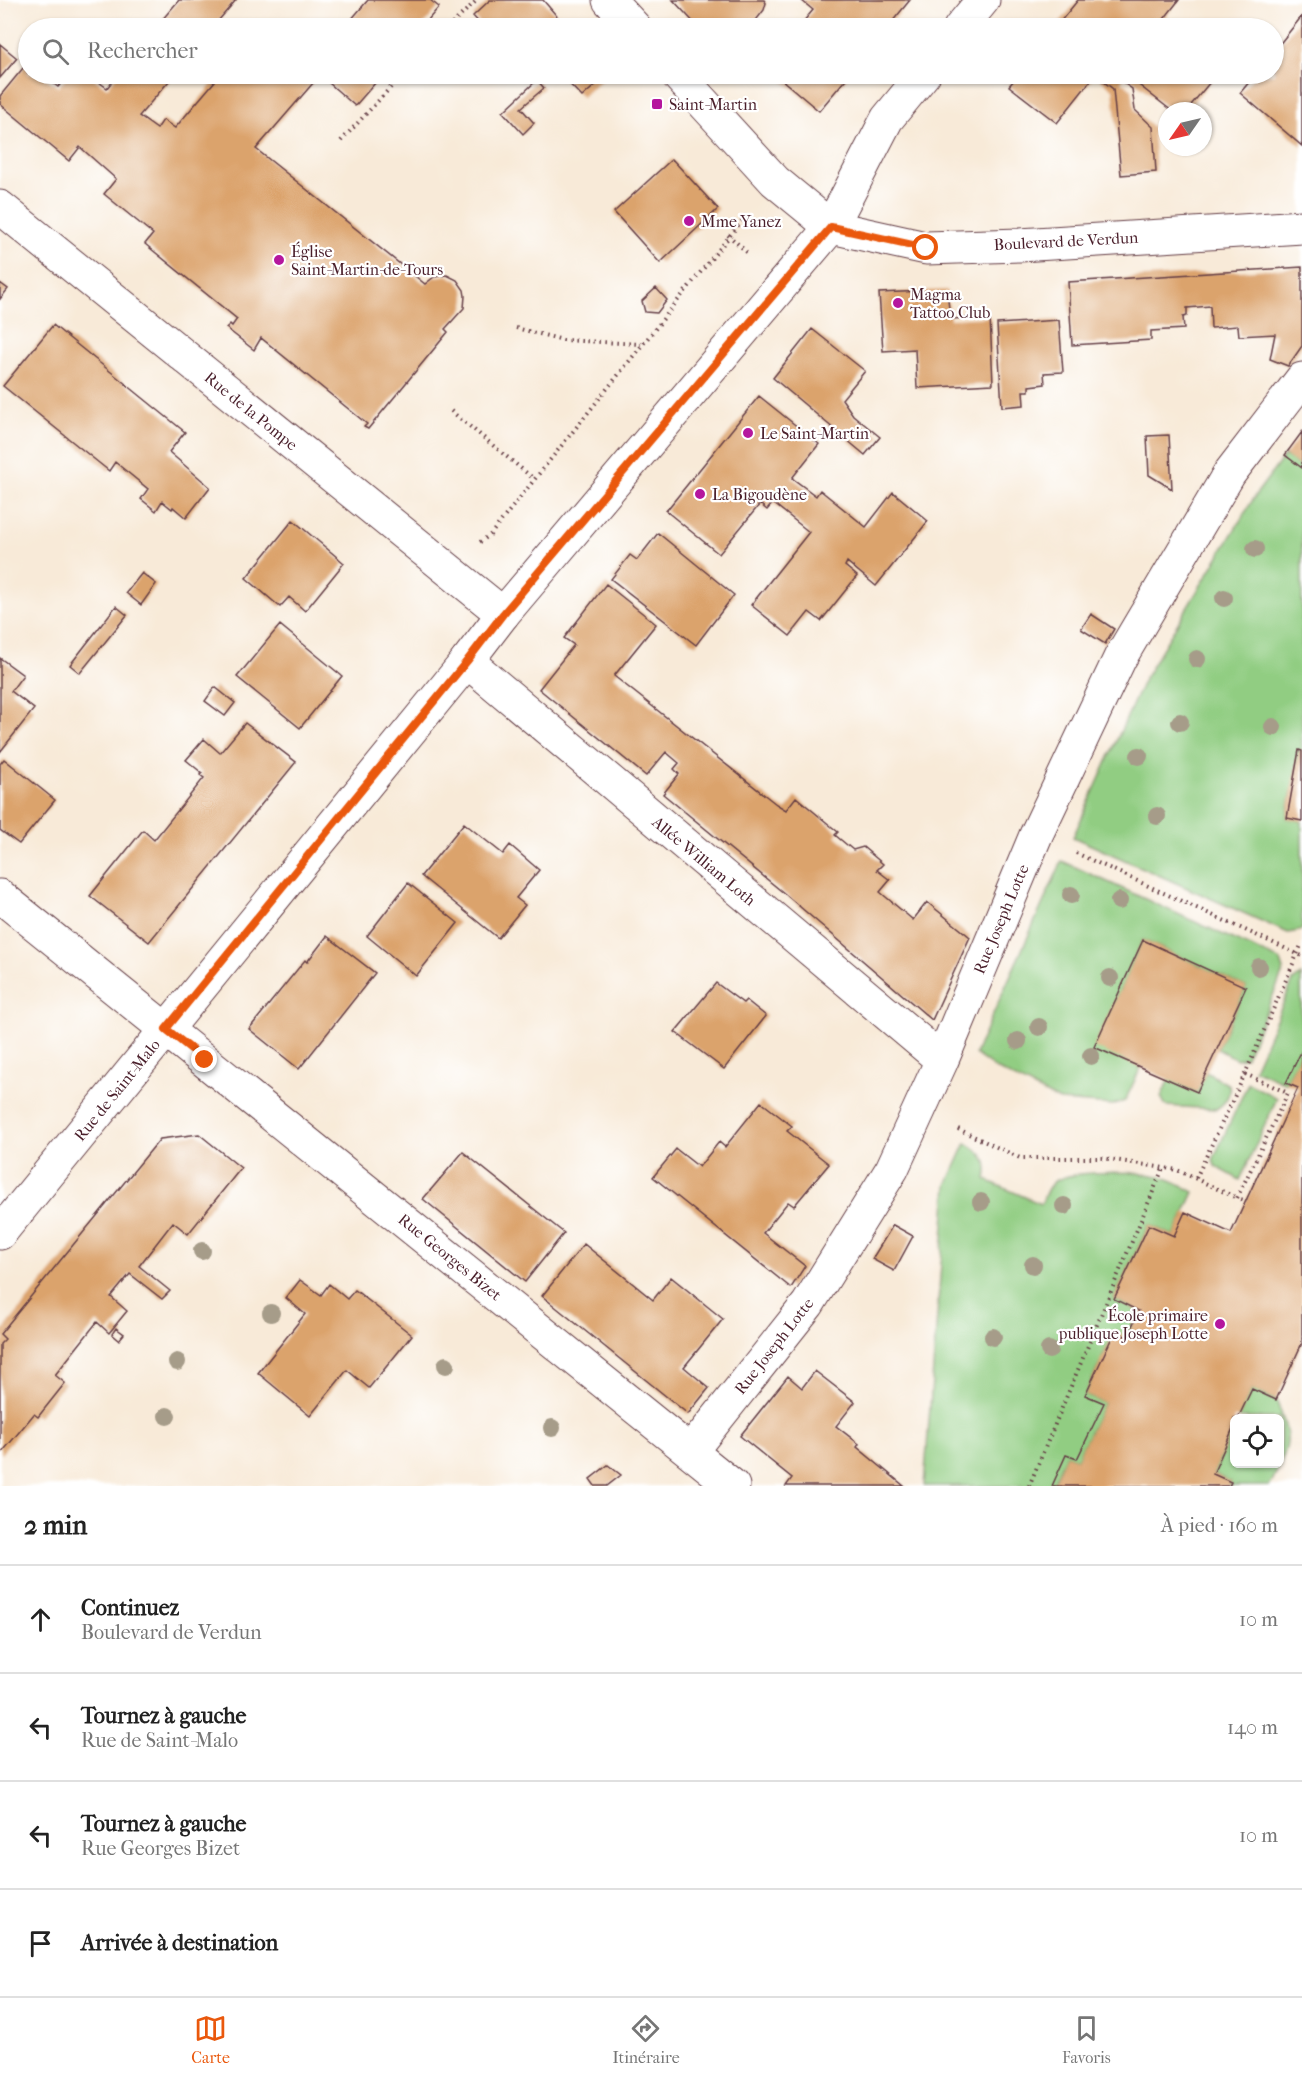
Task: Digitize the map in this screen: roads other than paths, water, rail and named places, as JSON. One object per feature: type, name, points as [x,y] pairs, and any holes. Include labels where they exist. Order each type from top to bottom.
[{"type":"street","points":[[609,0],[626,18]]},
{"type":"street","points":[[968,18],[983,0]]},
{"type":"street","points":[[686,84],[775,181],[831,227]]},
{"type":"street","name":"Rue de Saint-Malo","points":[[0,1233],[503,614],[831,227],[887,119],[916,84]]},
{"type":"street","name":"Rue de la Pompe","points":[[0,207],[503,614]]},
{"type":"street","name":"Boulevard de Verdun","points":[[831,227],[926,248],[1020,245],[1302,227]]},
{"type":"street","name":"Rue Joseph Lotte","points":[[691,1451],[808,1304],[892,1169],[942,1059],[1036,835],[1120,658],[1228,474],[1302,379]]},
{"type":"street","name":"Allée William Loth","points":[[467,661],[942,1059]]},
{"type":"street","name":"Rue Georges Bizet","points":[[0,896],[733,1486]]},
{"type":"place","name":"Saint-Martin","points":[[657,104]]},
{"type":"place","name":"Mme Yanez","points":[[689,221]]},
{"type":"place","name":"Église Saint-Martin-de-Tours","points":[[279,260]]},
{"type":"place","name":"Magma Tattoo Club","points":[[898,303]]},
{"type":"place","name":"Le Saint-Martin","points":[[748,433]]},
{"type":"place","name":"La Bigoudène","points":[[700,494]]},
{"type":"place","name":"École primaire publique Joseph Lotte","points":[[1220,1324]]}]
